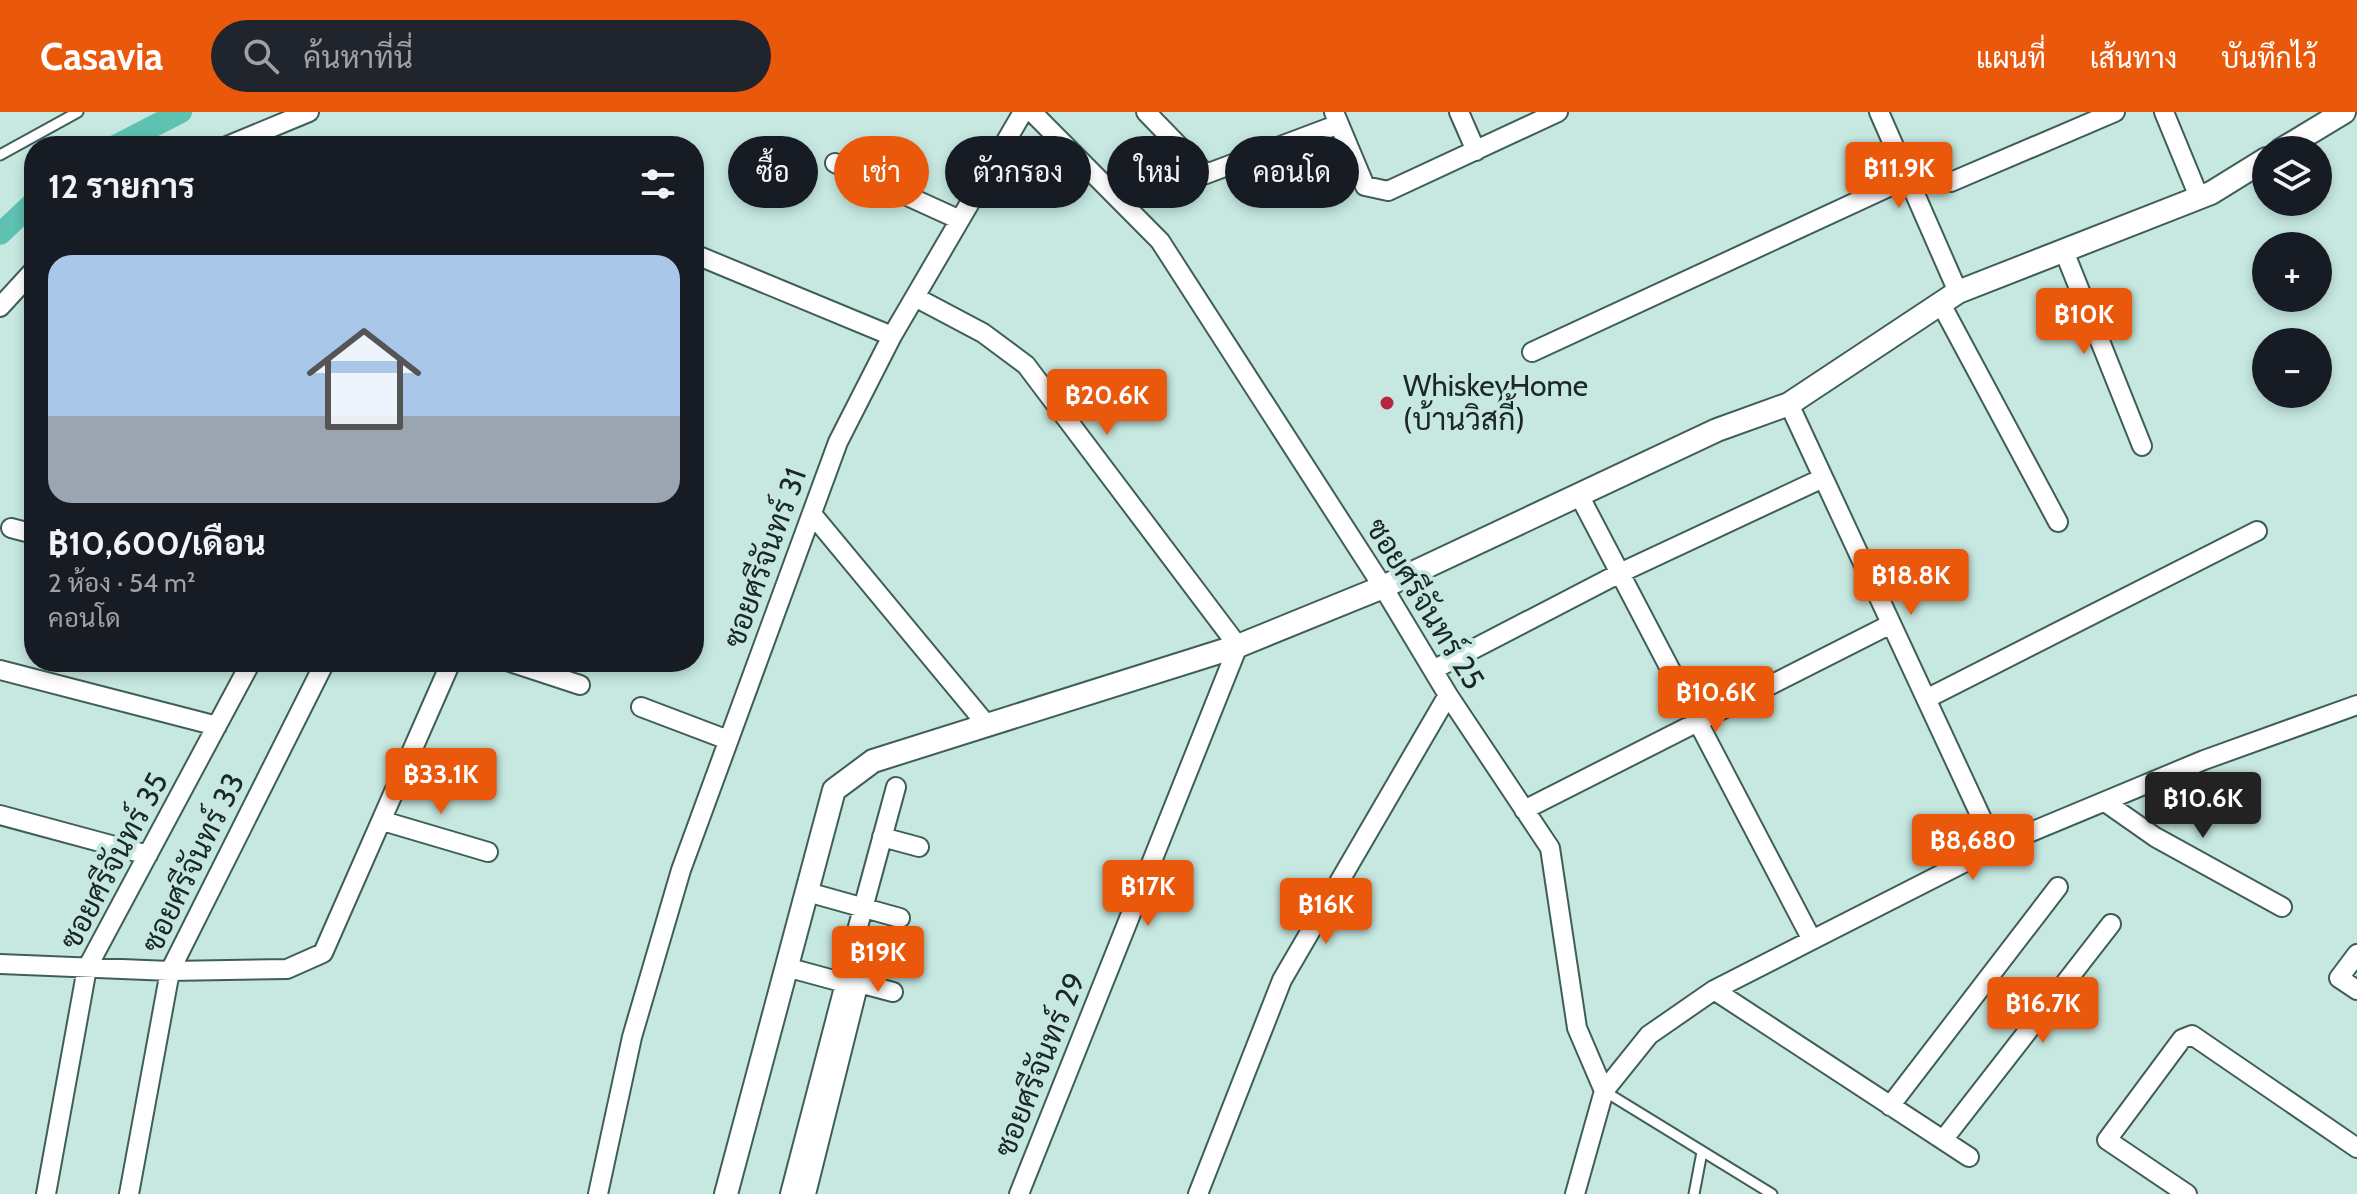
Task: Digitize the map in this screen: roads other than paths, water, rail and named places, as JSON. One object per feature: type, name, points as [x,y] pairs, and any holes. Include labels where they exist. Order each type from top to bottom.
[{"type":"street","points":[[251,136],[309,112]]},
{"type":"street","name":"ซอยศรีจันทร์ 31","points":[[598,1194],[632,1037],[681,870],[838,442],[892,336],[1023,112]]},
{"type":"street","name":"ซอยศรีจันทร์ 25","points":[[1032,112],[1160,241],[1383,587],[1448,695],[1550,848],[1577,1028],[1604,1091]]},
{"type":"street","points":[[1146,112],[1206,174],[1336,118],[1365,186],[1388,191],[1558,112]]},
{"type":"street","points":[[1459,112],[1476,151]]},
{"type":"street","points":[[1879,112],[1908,178],[1949,298],[2058,522]]},
{"type":"street","points":[[1951,182],[2115,112]]},
{"type":"street","points":[[2164,112],[2199,197]]},
{"type":"street","points":[[2304,136],[2344,112]]},
{"type":"street","points":[[726,1194],[834,790],[873,761],[1238,646],[1383,587],[1717,430],[1789,404],[1949,298],[2199,197],[2252,167]]},
{"type":"street","points":[[1532,352],[1908,178]]},
{"type":"street","points":[[929,206],[960,220]]},
{"type":"street","points":[[2064,251],[2142,446]]},
{"type":"street","points":[[704,258],[892,336]]},
{"type":"street","points":[[0,307],[24,281]]},
{"type":"street","points":[[915,297],[983,333],[1026,365],[1238,646]]},
{"type":"street","points":[[1789,404],[1995,847]]},
{"type":"street","points":[[1433,670],[1620,573],[1823,478]]},
{"type":"street","points":[[1579,495],[1812,940]]},
{"type":"street","points":[[812,514],[987,725]]},
{"type":"street","points":[[11,528],[24,531]]},
{"type":"street","points":[[1926,699],[2257,531]]},
{"type":"street","points":[[1524,810],[1891,624]]},
{"type":"street","name":"ซอยศรีจันทร์ 29","points":[[1019,1194],[1238,646]]},
{"type":"street","points":[[0,670],[217,726]]},
{"type":"street","name":"ซอยศรีจันทร์ 35","points":[[46,1194],[87,968],[246,672]]},
{"type":"street","name":"ซอยศรีจันทร์ 33","points":[[129,1194],[170,971],[320,672]]},
{"type":"street","points":[[0,964],[170,971],[287,969],[323,953],[447,672]]},
{"type":"street","points":[[540,672],[580,685]]},
{"type":"street","points":[[1198,1194],[1282,980],[1448,695]]},
{"type":"street","points":[[1575,1194],[1604,1091],[1649,1035],[1714,990],[1995,847],[2204,760],[2357,705]]},
{"type":"street","points":[[641,707],[728,740]]},
{"type":"street","points":[[790,1194],[852,983],[870,938],[856,934],[896,787]]},
{"type":"street","points":[[2105,802],[2155,837],[2282,907]]},
{"type":"street","points":[[0,815],[148,855]]},
{"type":"street","points":[[383,821],[488,852]]},
{"type":"street","points":[[882,837],[919,847]]},
{"type":"street","points":[[1890,1106],[2058,887]]},
{"type":"street","points":[[818,895],[900,918]]},
{"type":"street","points":[[1943,1140],[2111,924]]},
{"type":"street","points":[[806,1194],[852,983],[854,949]]},
{"type":"street","points":[[2357,954],[2339,978],[2357,990]]},
{"type":"street","points":[[797,970],[893,992]]},
{"type":"street","points":[[1714,990],[1969,1157]]},
{"type":"street","points":[[2187,1194],[2107,1140],[2182,1039],[2192,1035],[2357,1148]]},
{"type":"lane","points":[[34,136],[78,112]]},
{"type":"lane","points":[[0,155],[24,142]]},
{"type":"lane","points":[[1604,1091],[1772,1194]]},
{"type":"lane","points":[[1694,1194],[1702,1152]]},
{"type":"waterway","points":[[134,136],[181,112]]},
{"type":"waterway","points":[[0,234],[24,211]]},
{"type":"place","name":"WhiskeyHome (บ้านวิสกี้)","points":[[1387,403]]}]
